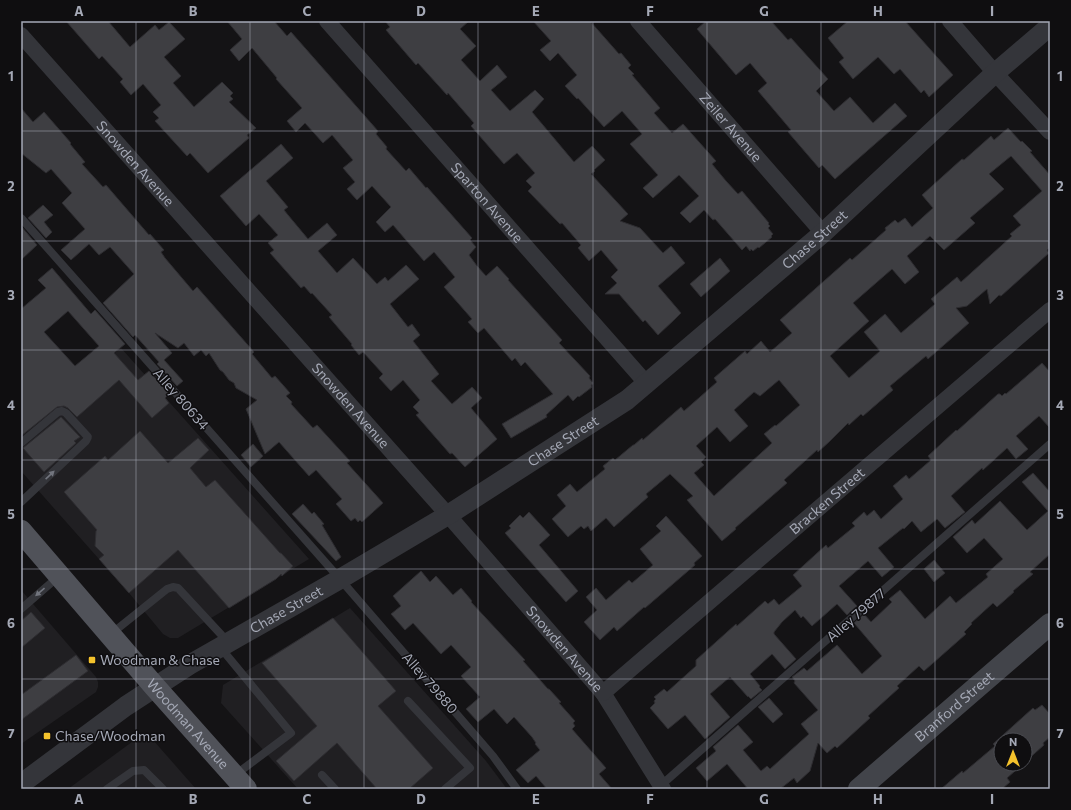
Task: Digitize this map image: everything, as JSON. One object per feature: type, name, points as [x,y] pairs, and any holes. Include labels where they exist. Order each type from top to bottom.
[{"type":"main road","name":"Woodman Avenue","points":[[21,531],[155,687],[240,782]]},
{"type":"main road","name":"Branford Street","points":[[859,789],[1050,624]]},
{"type":"street","name":"Sparton Avenue","points":[[327,21],[647,384]]},
{"type":"street","name":"Zeiler Avenue","points":[[638,21],[822,233]]},
{"type":"street","points":[[950,21],[1050,132]]},
{"type":"street","name":"Chase Street","points":[[21,784],[126,706],[189,665],[340,579],[448,515],[627,400],[822,233],[996,73],[1050,26]]},
{"type":"street","name":"Snowden Avenue","points":[[21,35],[448,515],[603,693],[660,788]]},
{"type":"street","name":"Bracken Street","points":[[603,693],[1050,310]]},
{"type":"lane","name":"Alley 80634","points":[[21,218],[340,579]]},
{"type":"lane","points":[[21,443],[58,412],[62,411],[66,412],[88,437],[86,441],[21,502]]},
{"type":"lane","name":"Alley 79877","points":[[660,788],[1050,444]]},
{"type":"lane","points":[[21,609],[59,576]]},
{"type":"lane","name":"Alley 79880","points":[[340,579],[493,756],[517,789]]},
{"type":"lane","points":[[110,634],[167,589],[173,587],[178,588],[224,645],[291,733],[240,782]]},
{"type":"lane","points":[[408,701],[470,768],[445,789]]},
{"type":"lane","points":[[107,789],[133,770],[144,770],[163,789]]},
{"type":"lane","points":[[322,774],[335,789]]},
{"type":"shaded area","points":[[121,348],[309,559],[178,638],[170,638],[163,634],[129,593],[21,471],[21,435]]},
{"type":"shaded area","points":[[21,590],[96,677],[98,687],[96,692],[21,744]]},
{"type":"shaded area","points":[[350,608],[486,761],[507,789],[298,789],[221,703],[223,685]]},
{"type":"shaded area","points":[[148,737],[153,740],[196,789],[68,789],[136,739]]},
{"type":"building","points":[[66,21],[108,21],[130,47],[155,25],[159,30],[169,22],[185,39],[164,57],[181,76],[173,83],[194,107],[222,82],[233,93],[230,96],[233,99],[229,102],[256,128],[247,135],[249,138],[208,173],[190,153],[187,156],[155,121],[159,118],[153,112],[161,105],[143,84],[131,95],[120,82],[123,79],[102,56],[99,59]]},
{"type":"building","points":[[227,21],[274,21],[287,36],[291,32],[378,131],[376,134],[387,147],[386,149],[406,171],[409,168],[472,238],[470,240],[476,247],[469,255],[477,266],[486,276],[497,266],[562,340],[559,343],[590,376],[589,378],[593,383],[591,386],[592,387],[573,401],[568,395],[546,415],[547,417],[511,438],[502,424],[553,394],[525,362],[521,366],[515,358],[512,361],[484,328],[478,333],[468,322],[472,319],[444,287],[455,277],[434,252],[424,261],[393,225],[385,232],[376,222],[391,207],[372,186],[357,200],[347,189],[355,182],[343,168],[353,160],[332,135],[323,143],[305,123],[296,132],[287,121],[302,108],[276,79],[277,78],[252,48],[239,61],[230,50],[242,39]]},
{"type":"building","points":[[385,21],[469,21],[460,29],[476,46],[461,60],[480,81],[497,65],[507,77],[491,90],[510,111],[535,90],[544,99],[532,112],[574,162],[592,146],[605,160],[591,174],[628,214],[620,221],[640,228],[663,253],[671,246],[685,263],[658,286],[681,313],[658,335],[645,320],[643,322],[619,294],[605,294],[617,283],[611,277],[618,270],[601,250],[589,261],[578,248],[581,245],[562,223],[560,224],[528,191],[532,187],[526,181],[535,173],[517,153],[504,164],[471,126],[474,123],[448,93],[447,95],[418,63],[416,65],[386,30],[390,27]]},
{"type":"building","points":[[533,21],[590,21],[619,54],[621,53],[631,65],[628,68],[634,74],[632,75],[660,108],[654,113],[672,133],[683,124],[716,161],[712,164],[726,181],[738,194],[742,191],[769,223],[768,224],[770,226],[768,228],[773,234],[771,236],[772,237],[753,251],[751,249],[750,251],[746,246],[742,250],[715,219],[713,220],[704,210],[690,223],[680,213],[699,196],[679,175],[653,198],[643,188],[658,175],[630,144],[642,134],[622,111],[604,127],[565,86],[577,75],[558,53],[550,61],[540,50],[551,41]]},
{"type":"building","points":[[706,21],[771,21],[788,40],[791,38],[828,79],[816,91],[834,111],[850,97],[873,123],[895,103],[907,116],[835,179],[822,165],[819,168],[788,132],[791,130],[758,91],[767,83],[750,63],[736,75],[697,29]]},
{"type":"building","points":[[848,21],[905,21],[953,75],[929,97],[924,90],[921,93],[900,69],[894,74],[878,57],[853,79],[839,62],[844,58],[828,38]]},
{"type":"building","points":[[21,108],[33,122],[44,112],[71,143],[70,144],[85,162],[82,164],[103,187],[106,185],[149,235],[150,234],[164,250],[161,252],[165,258],[193,291],[197,287],[254,352],[252,354],[272,378],[275,376],[290,393],[286,396],[292,402],[291,404],[313,428],[317,425],[350,461],[347,463],[383,503],[362,522],[360,520],[358,522],[355,518],[351,521],[336,504],[342,499],[316,470],[309,476],[279,442],[265,454],[246,409],[257,400],[236,388],[234,383],[229,380],[220,370],[209,353],[206,356],[201,350],[194,356],[184,343],[178,348],[155,333],[172,353],[164,360],[183,381],[177,386],[157,364],[159,362],[135,335],[133,337],[103,303],[134,274],[110,247],[99,255],[89,244],[71,260],[61,250],[85,229],[62,203],[72,193],[51,169],[46,173],[21,153]]},
{"type":"building","points":[[1008,128],[1032,151],[1030,152],[1050,175],[1050,247],[1047,250],[1049,253],[990,304],[987,289],[967,306],[956,308],[969,323],[928,359],[926,356],[890,386],[893,390],[863,416],[861,414],[849,425],[848,423],[818,452],[817,450],[784,480],[787,483],[722,541],[687,500],[693,496],[670,474],[646,494],[648,497],[614,527],[606,518],[591,531],[588,526],[584,529],[581,526],[568,537],[552,519],[566,506],[557,495],[570,484],[577,492],[605,469],[603,466],[613,458],[615,460],[642,438],[643,440],[681,407],[684,411],[717,382],[714,378],[745,351],[747,354],[761,341],[770,352],[792,333],[780,320],[850,258],[852,260],[895,220],[898,223],[905,218],[912,227],[933,208],[922,195],[962,159],[964,160],[991,136],[994,140]],"holes":[[[1011,156],[1042,191],[1013,216],[1021,225],[1010,234],[1012,236],[961,282],[957,277],[931,299],[935,304],[901,333],[885,314],[864,332],[880,351],[849,378],[830,356],[869,321],[853,303],[892,269],[905,284],[919,272],[907,256],[930,236],[944,250],[975,223],[970,218],[1004,189],[989,174]],[[779,380],[800,405],[776,426],[775,425],[764,434],[772,443],[714,496],[694,473],[704,465],[701,462],[706,457],[696,446],[717,427],[730,442],[748,426],[734,410],[754,392],[760,396]]]},
{"type":"building","points":[[281,144],[293,158],[266,181],[288,207],[284,210],[308,239],[327,223],[337,235],[318,251],[337,273],[353,258],[377,284],[385,277],[388,281],[406,265],[419,279],[390,304],[408,327],[412,324],[420,335],[413,341],[439,374],[431,381],[452,404],[472,387],[482,398],[471,408],[497,439],[465,467],[452,453],[450,454],[416,415],[419,413],[413,407],[420,400],[403,380],[391,391],[379,378],[383,374],[363,352],[359,355],[351,345],[352,344],[329,317],[332,315],[304,286],[301,288],[270,253],[274,250],[268,243],[278,235],[259,214],[246,226],[220,196]]},
{"type":"building","points":[[43,205],[53,215],[44,222],[52,232],[46,238],[28,218]]},
{"type":"building","points":[[21,226],[37,245],[21,260]]},
{"type":"building","points":[[720,258],[730,271],[701,297],[690,284]]},
{"type":"building","points":[[52,268],[91,314],[95,310],[125,344],[114,353],[138,380],[149,371],[169,394],[165,398],[169,403],[152,418],[119,380],[77,417],[64,406],[57,407],[21,436],[21,309],[46,288],[38,280]],"holes":[[[68,311],[99,346],[75,366],[44,332]]]},
{"type":"building","points":[[1042,363],[1050,372],[1050,428],[1039,416],[1016,436],[1028,449],[1016,459],[1007,448],[951,496],[965,512],[945,528],[937,519],[921,532],[912,521],[904,529],[903,528],[878,548],[894,567],[882,577],[868,561],[839,586],[857,606],[847,615],[837,604],[812,626],[803,616],[801,618],[795,610],[782,622],[774,634],[796,659],[785,669],[772,654],[750,674],[762,690],[751,699],[730,677],[710,694],[730,717],[705,739],[685,715],[668,729],[650,708],[655,703],[654,701],[656,699],[654,697],[664,689],[667,692],[696,666],[696,660],[736,624],[737,626],[765,601],[768,604],[774,599],[779,605],[802,586],[793,575],[826,545],[828,548],[855,526],[852,523],[864,512],[867,516],[874,510],[881,519],[903,499],[893,486],[906,475],[909,479],[931,460],[928,456],[956,430],[957,431],[998,394],[1002,396],[1005,393],[1006,394]]},
{"type":"building","points":[[61,417],[80,437],[74,441],[76,443],[44,472],[23,448]]},
{"type":"building","points":[[140,431],[168,463],[198,438],[209,450],[190,468],[206,487],[215,480],[293,566],[282,576],[281,574],[276,579],[229,608],[178,550],[129,593],[99,559],[104,555],[95,546],[97,530],[64,492],[105,456],[108,460]]},
{"type":"building","points":[[253,444],[263,456],[251,467],[241,455]]},
{"type":"building","points":[[1033,473],[1050,492],[1050,554],[1030,572],[1033,574],[1013,591],[1014,592],[997,607],[993,603],[971,623],[972,624],[964,632],[966,634],[924,671],[919,666],[897,686],[899,688],[868,716],[870,718],[837,748],[835,746],[827,753],[818,743],[810,771],[797,783],[794,778],[780,789],[748,789],[727,764],[707,781],[696,768],[716,751],[713,747],[738,725],[753,742],[743,750],[761,771],[767,766],[770,769],[809,734],[801,724],[818,710],[794,683],[795,681],[792,677],[804,668],[807,671],[837,645],[862,674],[882,656],[854,623],[864,614],[871,622],[892,602],[889,599],[900,590],[925,619],[950,596],[956,603],[988,577],[986,574],[1003,559],[984,538],[967,553],[953,537],[972,520],[975,524],[1000,501],[1027,530],[1048,511],[1022,482]]},
{"type":"building","points":[[303,504],[312,514],[314,512],[324,524],[322,525],[341,557],[336,561],[292,514]]},
{"type":"building","points":[[529,512],[550,535],[539,545],[578,591],[566,602],[505,533],[511,528],[509,526],[520,515],[523,518]]},
{"type":"building","points":[[666,516],[702,556],[694,563],[695,565],[645,608],[644,607],[617,631],[614,627],[600,640],[584,622],[597,610],[586,597],[596,588],[606,600],[629,580],[632,583],[653,565],[640,549],[661,531],[656,526]]},
{"type":"building","points":[[934,560],[945,573],[934,582],[924,569]]},
{"type":"building","points":[[421,571],[430,582],[436,576],[453,595],[461,588],[472,601],[471,602],[525,660],[523,661],[561,702],[559,703],[575,721],[573,723],[575,726],[572,729],[606,768],[599,774],[612,789],[547,789],[536,776],[528,783],[516,770],[540,750],[532,737],[514,717],[507,724],[494,709],[478,722],[466,709],[480,697],[461,676],[471,667],[451,645],[441,654],[413,623],[405,630],[391,614],[401,606],[393,596]]},
{"type":"building","points":[[31,612],[45,628],[21,648],[21,621]]},
{"type":"building","points":[[333,618],[396,691],[378,706],[433,768],[409,789],[377,789],[337,743],[294,781],[276,761],[317,726],[262,663]]},
{"type":"building","points":[[76,655],[88,671],[21,720],[21,695]]},
{"type":"building","points":[[769,698],[783,714],[773,723],[758,707]]},
{"type":"building","points":[[1042,705],[1050,714],[1050,737],[1033,755],[1033,732],[1006,732],[1033,708],[1035,710]]},
{"type":"building","points":[[993,748],[993,772],[1014,772],[1007,778],[1010,782],[1002,789],[941,789],[962,771],[963,773]]},
{"type":"place","name":"Woodman & Chase","points":[[92,660]]},
{"type":"place","name":"Chase/Woodman","points":[[47,736]]}]
